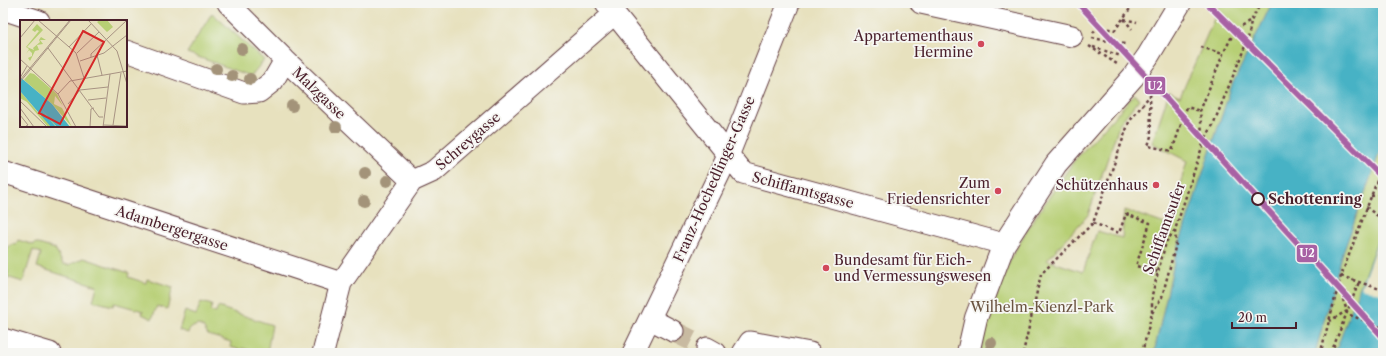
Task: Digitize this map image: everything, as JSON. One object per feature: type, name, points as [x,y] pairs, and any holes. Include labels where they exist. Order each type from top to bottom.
[{"type":"main road","points":[[968,353],[976,318],[1004,244],[1056,164],[1133,77],[1148,56],[1180,3]]},
{"type":"street","name":"Malzgasse","points":[[228,3],[285,60],[412,181]]},
{"type":"street","name":"Franz-Hochedlinger-Gasse","points":[[633,353],[728,156],[789,3]]},
{"type":"street","points":[[921,3],[1080,41]]},
{"type":"street","name":"Schiffamtsgasse","points":[[610,8],[743,173],[1004,244]]},
{"type":"street","name":"Schreygasse","points":[[412,181],[434,171],[610,8]]},
{"type":"street","points":[[3,9],[35,20]]},
{"type":"street","points":[[127,51],[244,92],[259,92],[273,81],[285,60]]},
{"type":"street","name":"Adambergergasse","points":[[3,172],[341,283]]},
{"type":"street","points":[[323,353],[341,283],[412,181]]},
{"type":"street","points":[[650,319],[673,331]]},
{"type":"street","points":[[3,339],[50,353]]},
{"type":"street","points":[[743,353],[750,342],[810,353]]},
{"type":"path","points":[[1080,41],[1090,37],[1097,27],[1115,30],[1134,3]]},
{"type":"path","points":[[1203,144],[1213,125],[1248,39],[1251,21],[1261,3]]},
{"type":"path","points":[[1124,19],[1137,22]]},
{"type":"path","points":[[1124,19],[1132,29]]},
{"type":"path","points":[[1023,353],[1041,274],[1093,223],[1129,122],[1151,94],[1151,136],[1148,146],[1172,151],[1187,107],[1200,111],[1223,54],[1235,30],[1251,21]]},
{"type":"path","points":[[1099,39],[1125,44]]},
{"type":"path","points":[[1080,41],[1122,57]]},
{"type":"path","points":[[1080,41],[1122,67]]},
{"type":"path","points":[[1201,47],[1223,54]]},
{"type":"path","name":"Schiffamtsufer","points":[[1142,353],[1152,313],[1152,295],[1166,242],[1175,230],[1203,144],[1200,111]]},
{"type":"path","points":[[1358,282],[1331,353],[1321,351],[1341,276],[1366,207],[1383,166]]},
{"type":"path","points":[[1371,196],[1383,195]]},
{"type":"path","points":[[1366,207],[1382,219],[1383,213]]},
{"type":"path","points":[[1093,223],[1119,233],[1126,214],[1150,222],[1136,266],[1158,272]]},
{"type":"path","points":[[1152,313],[1162,297],[1176,244],[1175,230]]},
{"type":"path","points":[[1341,276],[1383,290]]},
{"type":"path","points":[[1338,288],[1347,311]]},
{"type":"path","points":[[1329,321],[1347,311]]},
{"type":"path","points":[[1350,315],[1383,328]]},
{"type":"green space","name":"Wilhelm-Kienzl-Park","points":[[1221,3],[1272,3],[1232,85],[1176,254],[1154,353],[980,353],[985,331],[1002,281],[1011,258],[1028,228],[1074,161],[1135,94],[1139,99],[1120,123],[1088,215],[1047,260],[1083,272],[1097,231],[1122,238],[1124,210],[1168,225],[1187,161],[1152,143],[1169,92],[1180,97]]},
{"type":"green space","points":[[212,13],[264,60],[251,76],[187,53]]},
{"type":"green space","points":[[1383,143],[1383,295],[1350,315],[1335,353],[1315,353],[1343,253]]},
{"type":"green space","points":[[18,240],[55,249],[63,264],[69,265],[84,258],[129,273],[128,277],[146,283],[147,279],[173,287],[167,309],[157,306],[152,319],[142,314],[143,311],[114,303],[113,306],[93,301],[97,286],[37,267],[41,253],[33,250],[23,282],[7,277],[8,271],[4,267],[2,257],[3,247],[6,248],[13,244],[16,245]]},
{"type":"green space","points":[[201,302],[212,305],[210,311],[216,313],[218,307],[272,325],[267,353],[257,353],[242,348],[241,350],[230,347],[231,342],[208,335],[203,327],[198,325],[190,328],[188,333],[179,330],[185,311],[196,315]]},
{"type":"water","points":[[1272,3],[1383,3],[1383,143],[1343,253],[1315,353],[1154,353],[1176,254],[1232,85]]},
{"type":"water","points":[[1383,226],[1383,353],[1335,353]]},
{"type":"pier","points":[[1383,226],[1383,295],[1361,288]]},
{"type":"tunnel","points":[[673,331],[707,348]]},
{"type":"transit line","name":"U2","points":[[1078,3],[1383,337]]},
{"type":"transit line","name":"U2","points":[[1207,3],[1383,178]]},
{"type":"place","name":"Appartementhaus Hermine","points":[[981,44]]},
{"type":"place","name":"Schützenhaus","points":[[1156,185]]},
{"type":"place","name":"Zum Friedensrichter","points":[[998,191]]},
{"type":"place","name":"Schottenring","points":[[1258,199]]},
{"type":"place","name":"Bundesamt für Eich- und Vermessungswesen","points":[[826,268]]}]
